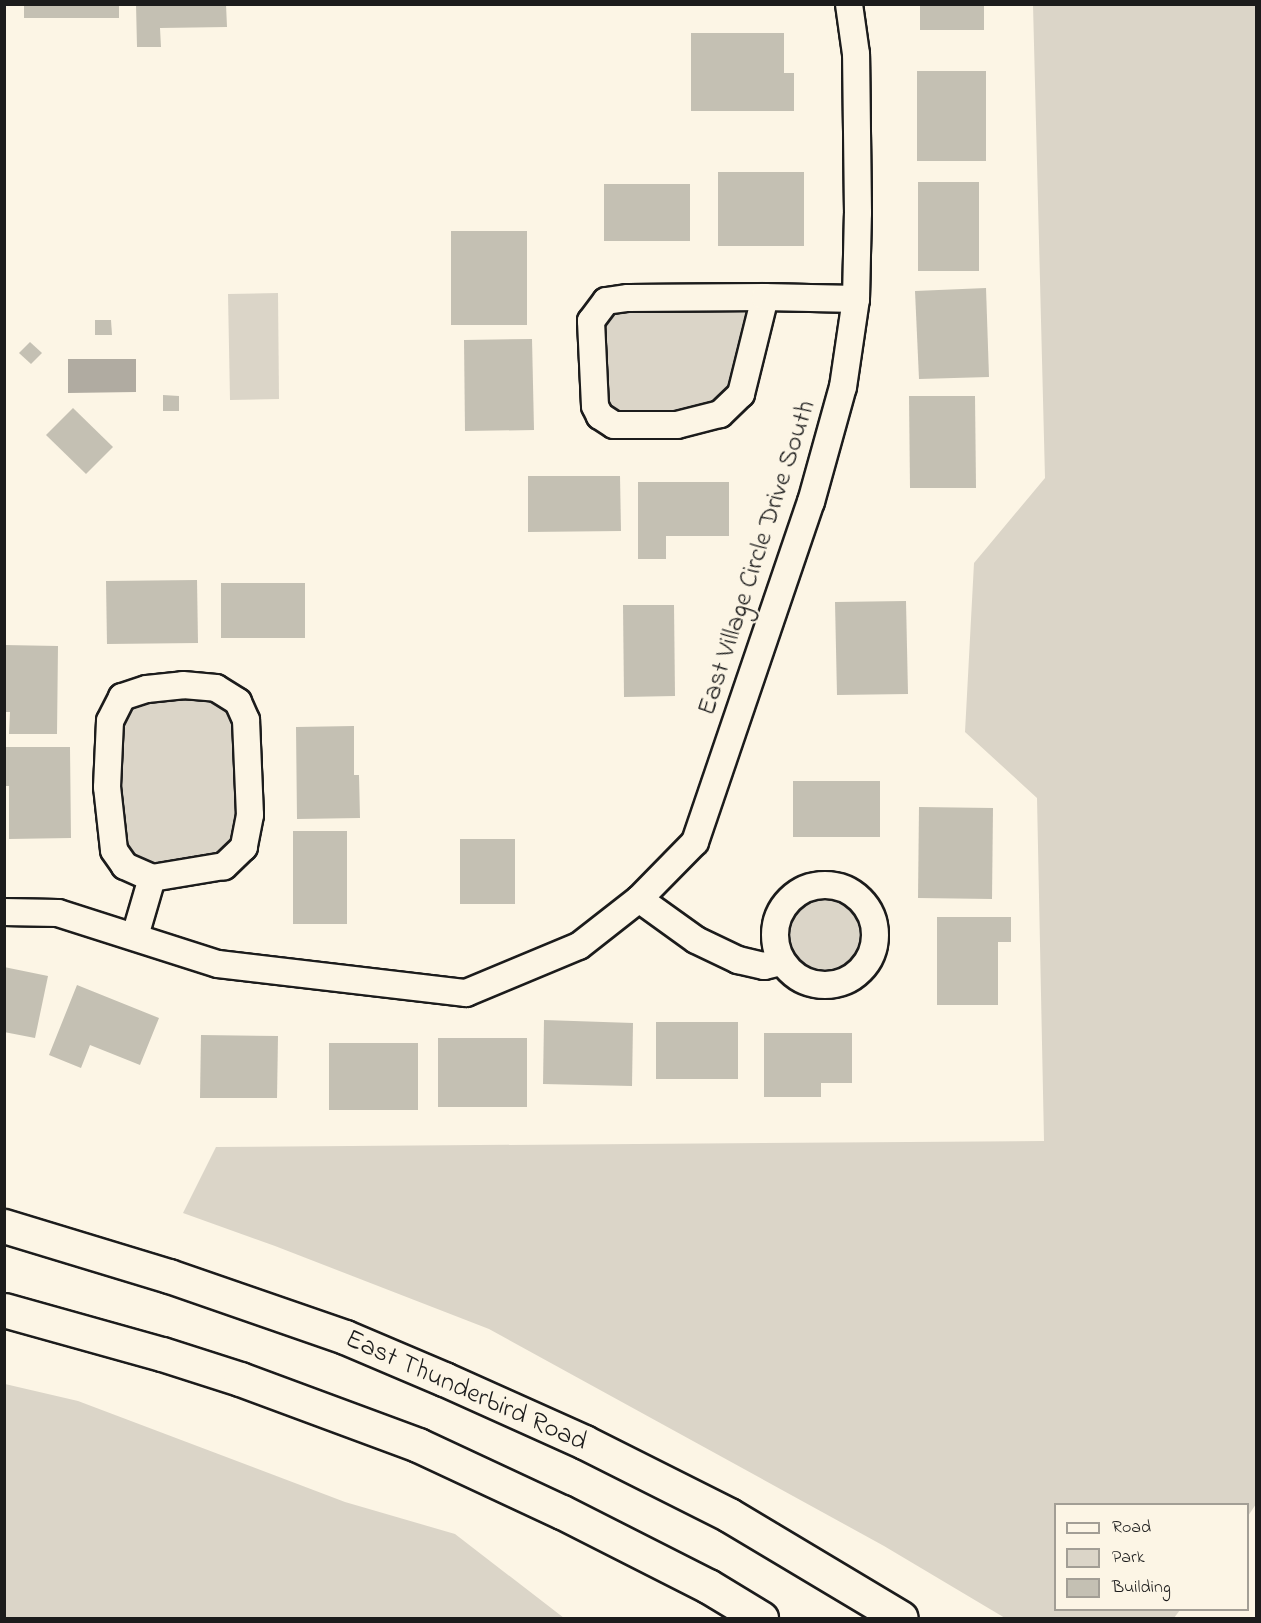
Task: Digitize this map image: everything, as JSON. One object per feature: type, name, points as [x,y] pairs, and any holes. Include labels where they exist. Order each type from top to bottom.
[{"type":"main road","name":"East Thunderbird Road","points":[[4,1226],[169,1276],[345,1337],[444,1379],[584,1442],[729,1515],[901,1618]]},
{"type":"main road","points":[[4,1310],[162,1354],[418,1445],[562,1512],[708,1586],[761,1618]]},
{"type":"street","name":"East Village Circle Drive South","points":[[4,912],[58,913],[218,964],[465,993],[579,946],[639,899],[695,842],[811,502],[843,387],[856,299],[856,54],[849,4]]},
{"type":"street","points":[[765,297],[741,394],[720,414],[678,425],[614,425],[600,416],[595,406],[591,321],[606,301],[628,298],[765,297],[856,299]]},
{"type":"street","points":[[183,685],[216,688],[238,702],[246,720],[250,816],[244,847],[224,866],[152,878],[125,866],[114,850],[107,787],[110,721],[122,697],[147,689],[183,685]]},
{"type":"street","points":[[135,936],[152,878]]},
{"type":"street","points":[[639,899],[696,940],[738,960],[764,966],[782,962]]},
{"type":"green space","points":[[1033,5],[1256,5],[1256,1504],[1249,1514],[1249,1503],[1054,1503],[1054,1611],[1179,1611],[1174,1618],[1005,1618],[884,1546],[489,1329],[183,1213],[216,1147],[1044,1141],[1037,798],[965,732],[974,563],[1045,478]]},
{"type":"green space","points":[[278,293],[279,399],[230,400],[228,294]]},
{"type":"green space","points":[[765,297],[720,414],[614,425],[595,406],[606,301]]},
{"type":"green space","points":[[147,689],[238,702],[244,847],[152,878],[114,850],[122,697]]},
{"type":"green space","points":[[825,885],[853,893],[867,907],[875,935],[867,963],[853,977],[825,985],[797,977],[783,963],[775,935],[783,907],[797,893]]},
{"type":"green space","points":[[5,1384],[78,1401],[345,1502],[455,1534],[564,1618],[5,1618]]},
{"type":"shaded area","points":[[68,359],[136,359],[136,392],[68,393]]},
{"type":"building","points":[[24,4],[119,4],[119,18],[24,18]]},
{"type":"building","points":[[136,4],[226,4],[227,27],[160,28],[161,47],[137,47]]},
{"type":"building","points":[[920,4],[984,4],[984,30],[920,30]]},
{"type":"building","points":[[691,33],[784,33],[784,73],[794,73],[794,111],[691,111]]},
{"type":"building","points":[[917,71],[986,71],[986,161],[917,161]]},
{"type":"building","points":[[718,172],[804,172],[804,246],[718,246]]},
{"type":"building","points":[[918,182],[979,182],[979,271],[918,271]]},
{"type":"building","points":[[604,184],[690,184],[690,241],[604,241]]},
{"type":"building","points":[[451,231],[527,231],[527,325],[451,325]]},
{"type":"building","points":[[986,288],[989,377],[919,379],[915,291]]},
{"type":"building","points":[[95,320],[111,320],[112,335],[95,335]]},
{"type":"building","points":[[532,339],[534,430],[465,431],[464,340]]},
{"type":"building","points":[[30,342],[42,353],[31,364],[19,353]]},
{"type":"building","points":[[163,395],[179,396],[179,411],[163,411]]},
{"type":"building","points":[[909,396],[975,396],[976,488],[910,488]]},
{"type":"building","points":[[73,408],[113,447],[86,474],[46,435]]},
{"type":"building","points":[[528,476],[620,476],[621,531],[528,532]]},
{"type":"building","points":[[638,482],[729,482],[729,536],[666,536],[666,559],[638,559]]},
{"type":"building","points":[[197,580],[198,643],[107,644],[106,581]]},
{"type":"building","points":[[221,583],[305,583],[305,638],[221,638]]},
{"type":"building","points":[[906,601],[908,694],[837,695],[835,602]]},
{"type":"building","points":[[623,605],[674,605],[675,696],[624,697]]},
{"type":"building","points":[[4,645],[58,646],[57,734],[9,734],[10,712],[4,712]]},
{"type":"building","points":[[354,726],[354,775],[359,775],[360,818],[297,819],[296,727]]},
{"type":"building","points":[[4,747],[70,747],[71,838],[9,839],[9,786],[4,786]]},
{"type":"building","points":[[793,781],[880,781],[880,837],[793,837]]},
{"type":"building","points":[[919,807],[993,808],[992,899],[918,898]]},
{"type":"building","points":[[293,831],[347,831],[347,924],[293,924]]},
{"type":"building","points":[[460,839],[515,839],[515,904],[460,904]]},
{"type":"building","points":[[937,917],[1011,917],[1011,942],[998,942],[998,1005],[937,1005]]},
{"type":"building","points":[[4,967],[48,976],[35,1038],[4,1032]]},
{"type":"building","points":[[77,985],[159,1018],[140,1065],[90,1045],[81,1068],[49,1055]]},
{"type":"building","points":[[544,1020],[633,1023],[632,1086],[543,1084]]},
{"type":"building","points":[[656,1022],[738,1022],[738,1079],[656,1079]]},
{"type":"building","points":[[764,1033],[852,1033],[852,1083],[821,1083],[821,1097],[764,1097]]},
{"type":"building","points":[[201,1035],[278,1036],[277,1098],[200,1098]]},
{"type":"building","points":[[438,1038],[527,1038],[527,1107],[438,1107]]},
{"type":"building","points":[[329,1043],[418,1043],[418,1110],[329,1110]]}]
